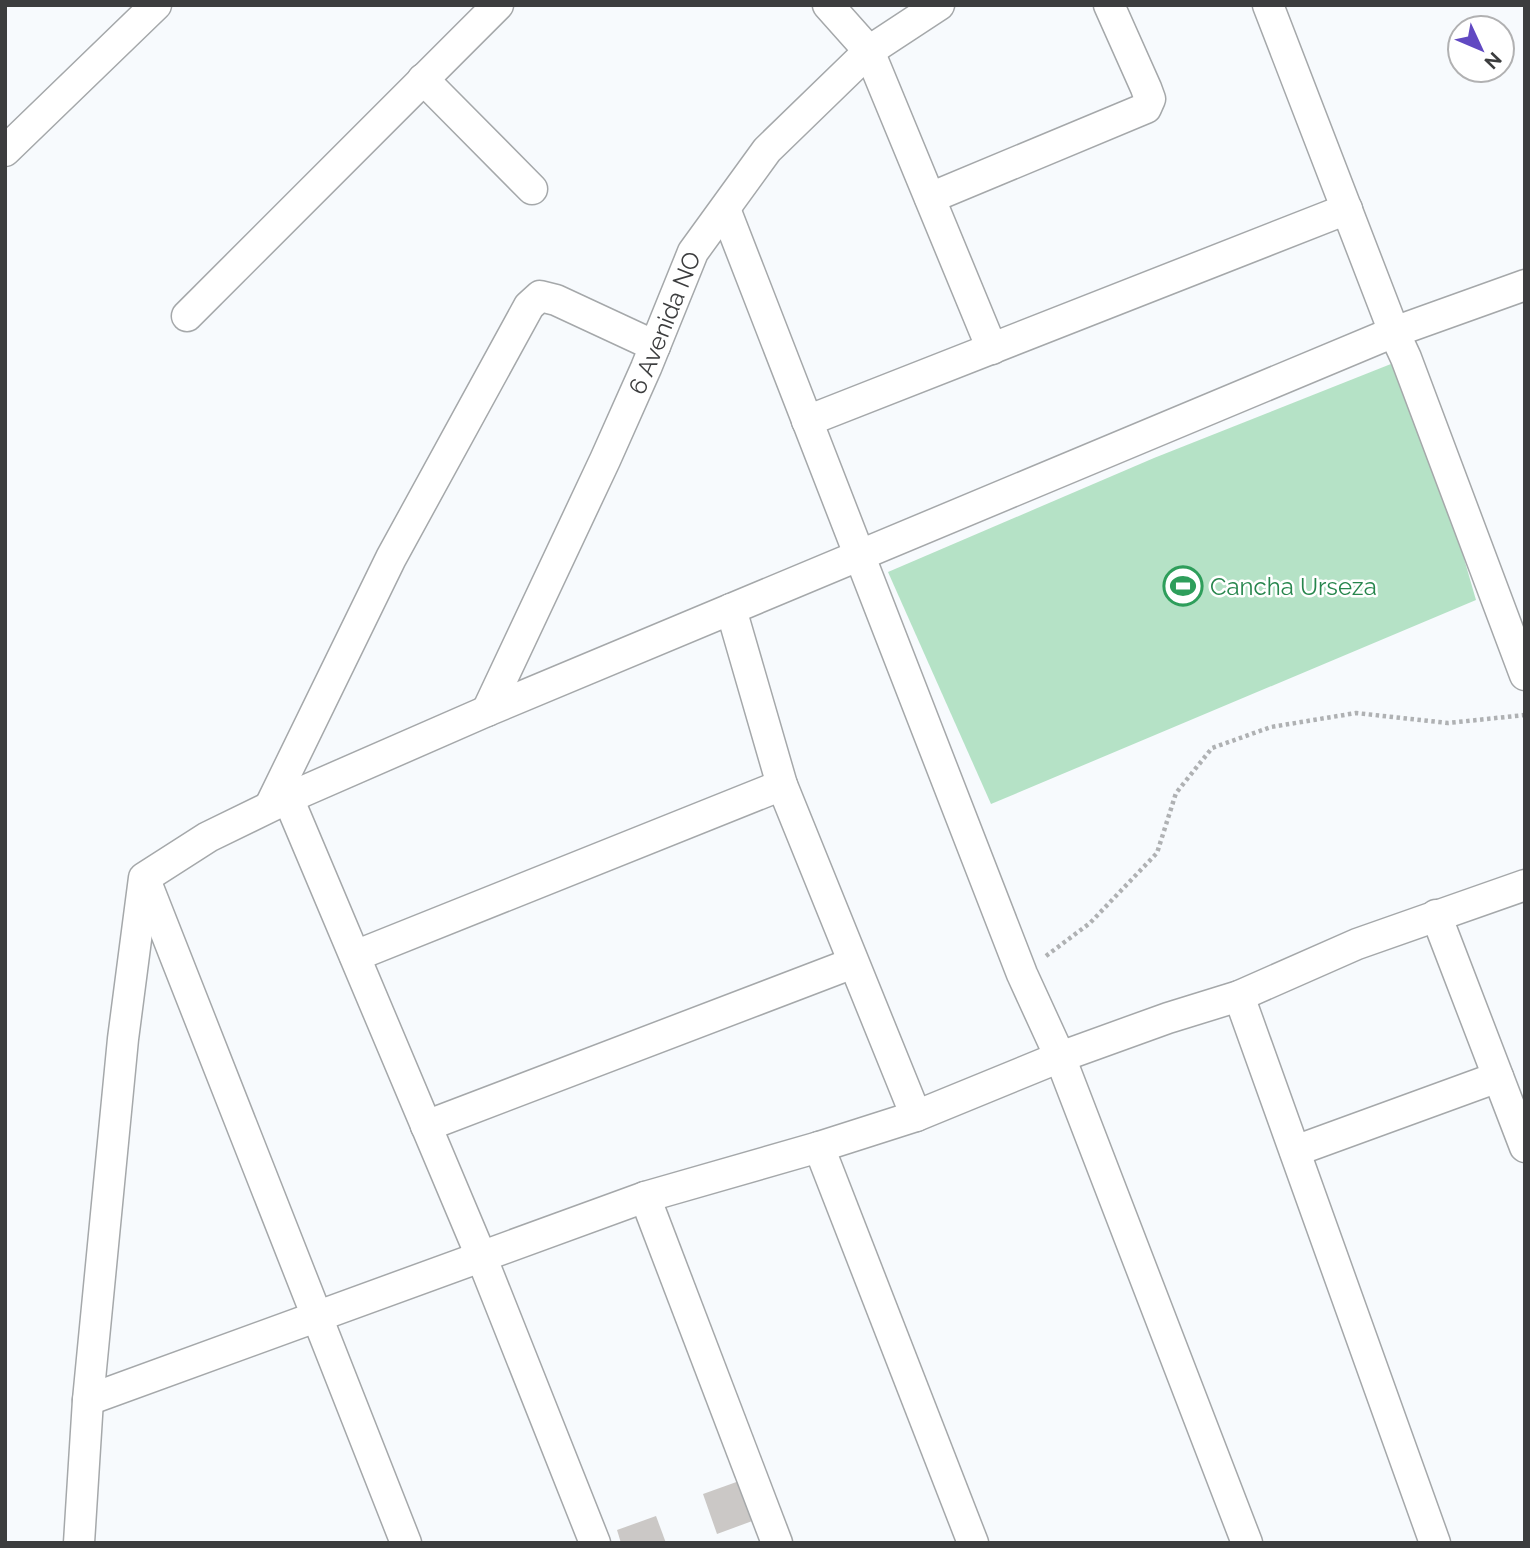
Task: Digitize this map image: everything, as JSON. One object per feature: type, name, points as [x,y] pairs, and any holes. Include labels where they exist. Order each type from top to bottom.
[{"type":"street","points":[[5,150],[156,5]]},
{"type":"street","points":[[187,316],[498,5]]},
{"type":"street","points":[[828,5],[869,51],[992,349]]},
{"type":"street","name":"6 Avenida NO","points":[[487,711],[605,460],[693,252],[768,150],[869,51],[939,5]]},
{"type":"street","points":[[930,198],[1146,108],[1150,99],[1109,5]]},
{"type":"street","points":[[1268,5],[1406,358],[1525,675]]},
{"type":"street","points":[[423,79],[532,189]]},
{"type":"street","points":[[725,209],[1022,975],[1060,1057],[1247,1543]]},
{"type":"street","points":[[807,421],[1347,209]]},
{"type":"street","points":[[79,1543],[88,1400],[122,1039],[144,878],[208,837],[279,802],[487,711],[1394,332],[1525,285]]},
{"type":"street","points":[[279,802],[391,558],[529,306],[540,296],[556,300],[655,346]]},
{"type":"street","points":[[731,609],[782,785],[916,1116]]},
{"type":"street","points":[[355,956],[782,785]]},
{"type":"street","points":[[279,802],[355,956],[481,1256],[595,1543]]},
{"type":"street","points":[[144,878],[406,1543]]},
{"type":"street","points":[[88,1400],[645,1197],[916,1116],[1060,1057],[1168,1017],[1239,996],[1357,943],[1525,885]]},
{"type":"street","points":[[1436,915],[1525,1147]]},
{"type":"street","points":[[426,1126],[853,962]]},
{"type":"street","points":[[1239,996],[1435,1543]]},
{"type":"street","points":[[1295,1151],[1498,1077]]},
{"type":"street","points":[[819,1147],[973,1543]]},
{"type":"street","points":[[645,1197],[777,1543]]},
{"type":"path","points":[[1022,975],[1090,923],[1157,853],[1176,793],[1212,748],[1271,727],[1356,713],[1448,723],[1525,715]]},
{"type":"green space","name":"Cancha Urseza","points":[[1406,358],[1476,600],[991,804],[888,572],[1154,458]]},
{"type":"building","points":[[742,1480],[755,1520],[717,1534],[703,1494]]},
{"type":"building","points":[[656,1516],[666,1543],[621,1543],[617,1530]]},
{"type":"place","name":"Cancha Urseza","points":[[1183,586]]}]
